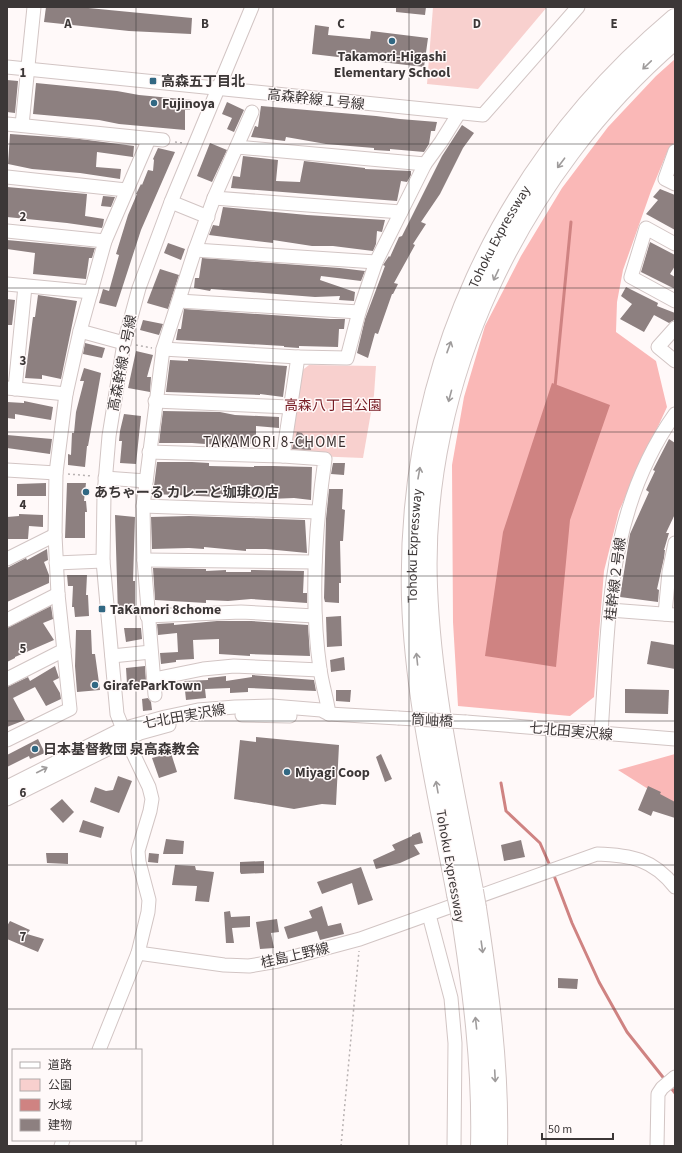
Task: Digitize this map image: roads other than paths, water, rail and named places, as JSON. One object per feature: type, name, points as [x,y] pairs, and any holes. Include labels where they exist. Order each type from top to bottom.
[{"type":"highway","name":"Tohoku Expressway","points":[[496,1146],[493,1038],[467,902],[425,718],[414,630],[412,598],[414,512],[417,482],[437,382],[460,317],[484,262],[509,214],[536,170],[600,90],[626,62],[675,19]]},
{"type":"highway","name":"Tohoku Expressway","points":[[481,1146],[478,1039],[472,988],[467,902],[437,694],[427,585],[430,500],[438,448],[445,416],[468,340],[481,306],[524,220],[559,165],[593,122],[628,83],[675,38]]},
{"type":"street","points":[[22,125],[26,70],[34,7]]},
{"type":"street","name":"高森幹線３号線","points":[[138,953],[148,912],[149,900],[139,862],[138,851],[152,799],[149,787],[117,714],[103,562],[99,477],[130,344],[139,288],[171,202],[252,7]]},
{"type":"street","name":"高森幹線１号線","points":[[7,68],[484,115],[578,7]]},
{"type":"street","points":[[155,695],[147,616],[143,506],[163,349],[195,250],[214,198],[252,112]]},
{"type":"street","points":[[163,349],[298,357],[347,358],[359,312],[376,262],[425,164],[459,113]]},
{"type":"street","points":[[7,124],[163,140]]},
{"type":"street","points":[[7,740],[70,709],[58,594],[55,536],[56,473],[66,394],[80,332],[105,241],[149,139]]},
{"type":"street","points":[[236,147],[425,164]]},
{"type":"street","points":[[675,151],[665,179],[675,184]]},
{"type":"street","points":[[7,177],[126,190]]},
{"type":"street","points":[[214,198],[401,212]]},
{"type":"street","points":[[171,202],[208,217]]},
{"type":"street","points":[[675,244],[646,228],[631,277],[675,300]]},
{"type":"street","points":[[7,231],[105,241]]},
{"type":"street","points":[[195,250],[376,262]]},
{"type":"street","points":[[7,284],[91,292]]},
{"type":"street","points":[[24,286],[11,388],[66,394]]},
{"type":"street","points":[[179,301],[359,312]]},
{"type":"street","points":[[675,328],[658,347],[675,361]]},
{"type":"street","points":[[80,332],[130,344]]},
{"type":"street","points":[[283,456],[289,406],[298,357]]},
{"type":"street","points":[[156,401],[289,406]]},
{"type":"street","name":"桂幹線２号線","points":[[601,733],[613,571],[626,512],[644,468],[658,440],[675,414]]},
{"type":"street","points":[[7,798],[125,735],[140,733],[199,718],[266,715],[322,717],[329,714],[320,670],[315,616],[317,512],[325,459],[283,456],[149,452]]},
{"type":"street","points":[[7,470],[56,473]]},
{"type":"street","points":[[99,477],[146,481]]},
{"type":"street","points":[[143,506],[317,512]]},
{"type":"street","points":[[7,559],[55,536]]},
{"type":"street","points":[[610,610],[670,615],[669,572],[675,543]]},
{"type":"street","points":[[144,560],[315,562]]},
{"type":"street","points":[[56,563],[103,562]]},
{"type":"street","points":[[7,620],[58,594]]},
{"type":"street","points":[[147,616],[241,612],[315,616]]},
{"type":"street","points":[[7,679],[64,650]]},
{"type":"street","points":[[112,656],[151,652]]},
{"type":"street","points":[[154,679],[203,669],[234,666],[320,670]]},
{"type":"street","name":"筒岫橋","points":[[329,714],[466,722]]},
{"type":"street","name":"七北田実沢線","points":[[466,722],[675,739]]},
{"type":"street","name":"七北田実沢線","points":[[7,787],[125,735]]},
{"type":"street","name":"桂島上野線","points":[[138,953],[224,965],[249,966],[278,961],[360,939],[597,854],[623,855],[644,861],[667,878],[675,887]]},
{"type":"street","points":[[429,915],[451,998],[455,1043],[454,1146]]},
{"type":"street","points":[[99,1049],[138,953]]},
{"type":"street","points":[[657,1146],[658,1094],[670,1082]]},
{"type":"water","points":[[552,383],[610,405],[570,520],[556,667],[485,656],[503,532]]},
{"type":"waterway","points":[[555,387],[571,222]]},
{"type":"waterway","points":[[501,783],[506,811],[540,843],[551,868]]},
{"type":"waterway","points":[[553,873],[572,923],[599,982],[627,1032],[666,1081]]},
{"type":"waterway","points":[[669,1085],[675,1093]]},
{"type":"place","name":"Takamori-Higashi Elementary School","points":[[392,41]]},
{"type":"place","name":"高森五丁目北","points":[[153,81]]},
{"type":"place","name":"Fujinoya","points":[[154,103]]},
{"type":"place","name":"あちゃーる カレーと珈琲の店","points":[[86,492]]},
{"type":"place","name":"TaKamori 8chome","points":[[102,609]]},
{"type":"place","name":"GirafeParkTown","points":[[95,685]]},
{"type":"place","name":"日本基督教団 泉高森教会","points":[[35,749]]},
{"type":"place","name":"Miyagi Coop","points":[[287,772]]},
{"type":"district","name":"TAKAMORI 8-CHOME","points":[[275,442]]},
{"type":"park label","name":"高森八丁目公園","points":[[333,405]]}]
